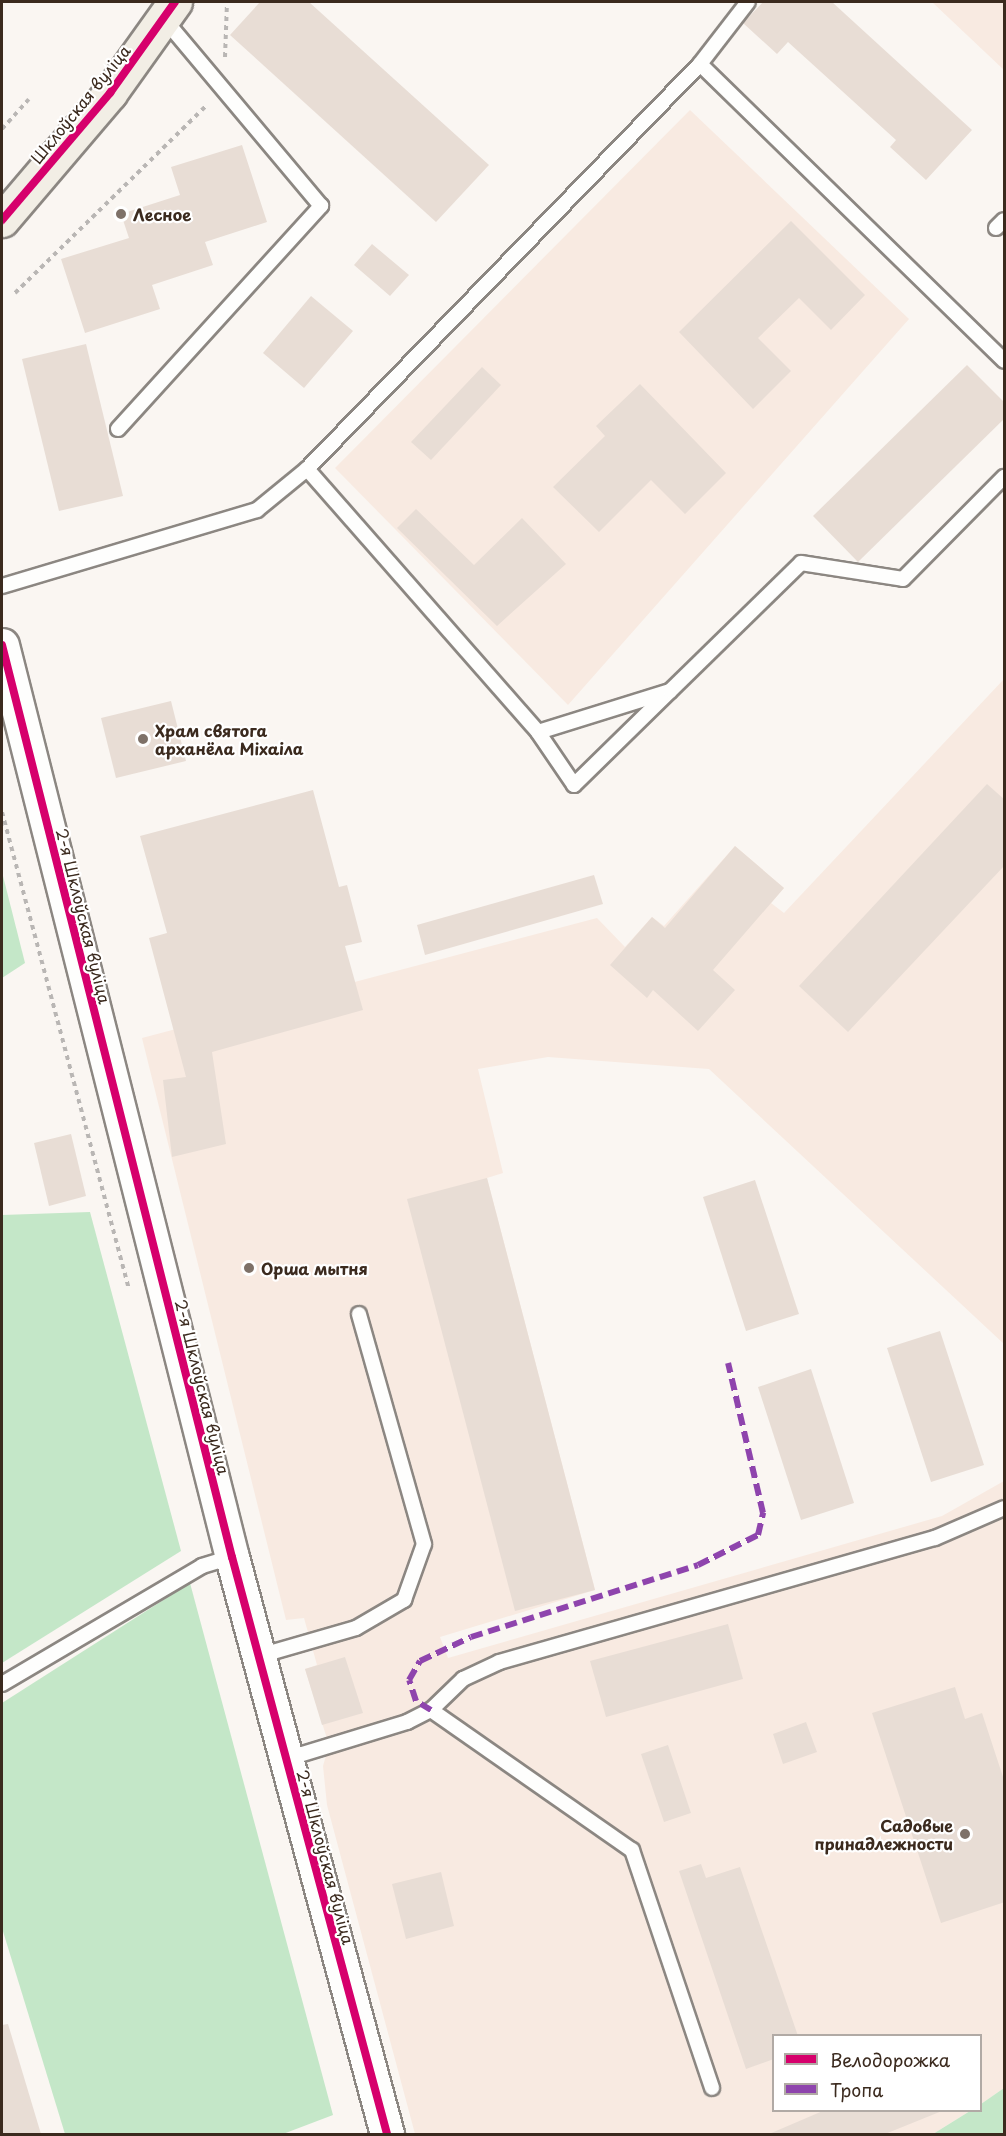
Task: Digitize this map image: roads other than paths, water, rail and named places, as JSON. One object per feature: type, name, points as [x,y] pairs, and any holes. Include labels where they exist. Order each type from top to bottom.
[{"type":"main road","name":"Шклоўская вуліца","points":[[2,220],[110,93],[169,10]]},
{"type":"street","name":"2-я Шклоўская вуліца","points":[[2,645],[232,1557],[382,2133]]},
{"type":"lane","points":[[2,586],[257,510],[307,469],[700,64],[748,2]]},
{"type":"lane","points":[[118,429],[321,206],[226,93],[169,10]]},
{"type":"lane","points":[[700,64],[1005,362]]},
{"type":"lane","points":[[307,469],[538,732],[574,785],[801,563],[903,579],[1005,477]]},
{"type":"lane","points":[[538,732],[670,692]]},
{"type":"lane","points":[[259,1656],[356,1628],[404,1600],[424,1544],[359,1314]]},
{"type":"lane","points":[[286,1759],[431,1710],[463,1679],[499,1662],[935,1538],[1005,1508]]},
{"type":"lane","points":[[2,1684],[202,1566],[232,1557]]},
{"type":"lane","points":[[431,1710],[632,1850],[712,2088]]},
{"type":"place","name":"Лесное","points":[[121,214]]},
{"type":"place","name":"Храм святога арханёла Міхаіла","points":[[143,739]]},
{"type":"place","name":"Орша мытня","points":[[249,1268]]},
{"type":"place","name":"Садовые принадлежности","points":[[965,1834]]}]
